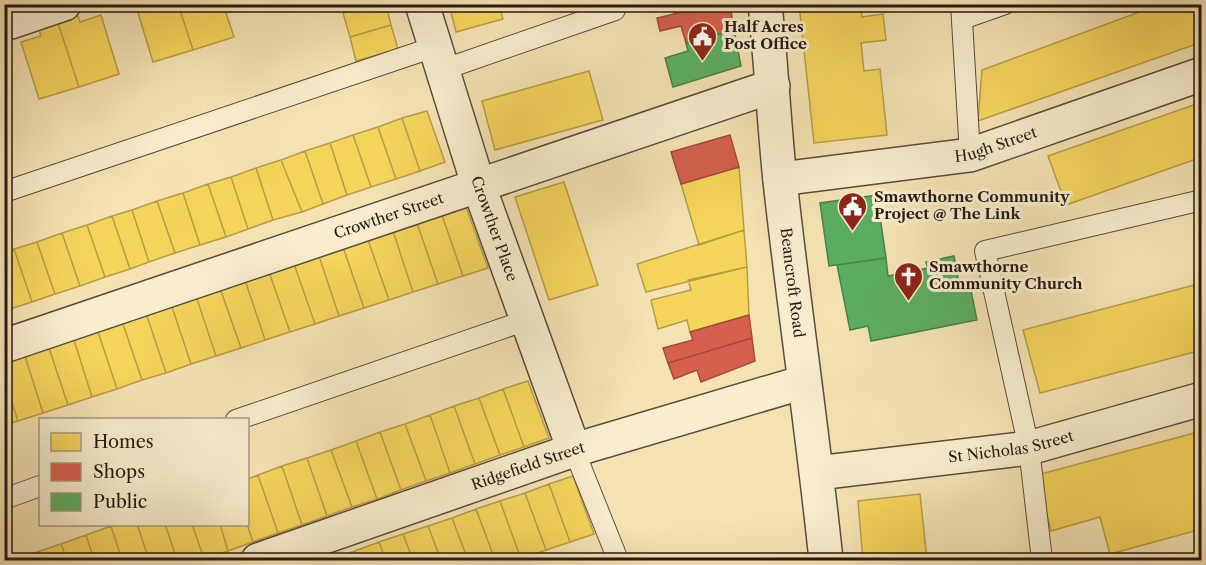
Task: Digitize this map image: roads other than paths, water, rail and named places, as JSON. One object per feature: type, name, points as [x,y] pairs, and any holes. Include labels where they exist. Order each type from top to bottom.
[{"type":"street","points":[[11,22],[64,4]]},
{"type":"street","name":"Crowther Place","points":[[422,4],[478,184],[574,450]]},
{"type":"street","name":"Beancroft Road","points":[[765,4],[780,179],[826,561]]},
{"type":"street","name":"Hugh Street","points":[[780,179],[970,155],[1202,74]]},
{"type":"street","name":"Crowther Street","points":[[4,346],[773,86]]},
{"type":"street","name":"Ridgefield Street","points":[[258,561],[574,450],[804,382]]},
{"type":"street","name":"St Nicholas Street","points":[[817,473],[1029,448],[1202,399]]},
{"type":"lane","points":[[4,192],[438,59],[615,10],[613,4]]},
{"type":"lane","points":[[970,155],[961,12],[1005,4]]},
{"type":"lane","points":[[1042,561],[1029,448],[986,251],[1202,200]]},
{"type":"lane","points":[[242,418],[527,320]]},
{"type":"lane","points":[[574,450],[618,561]]},
{"type":"lane","points":[[4,498],[39,486]]},
{"type":"place","name":"Half Acres Post Office","points":[[703,62]]},
{"type":"place","name":"Smawthorne Community Project @ The Link","points":[[853,232]]},
{"type":"place","name":"Smawthorne Community Church","points":[[908,302]]}]
